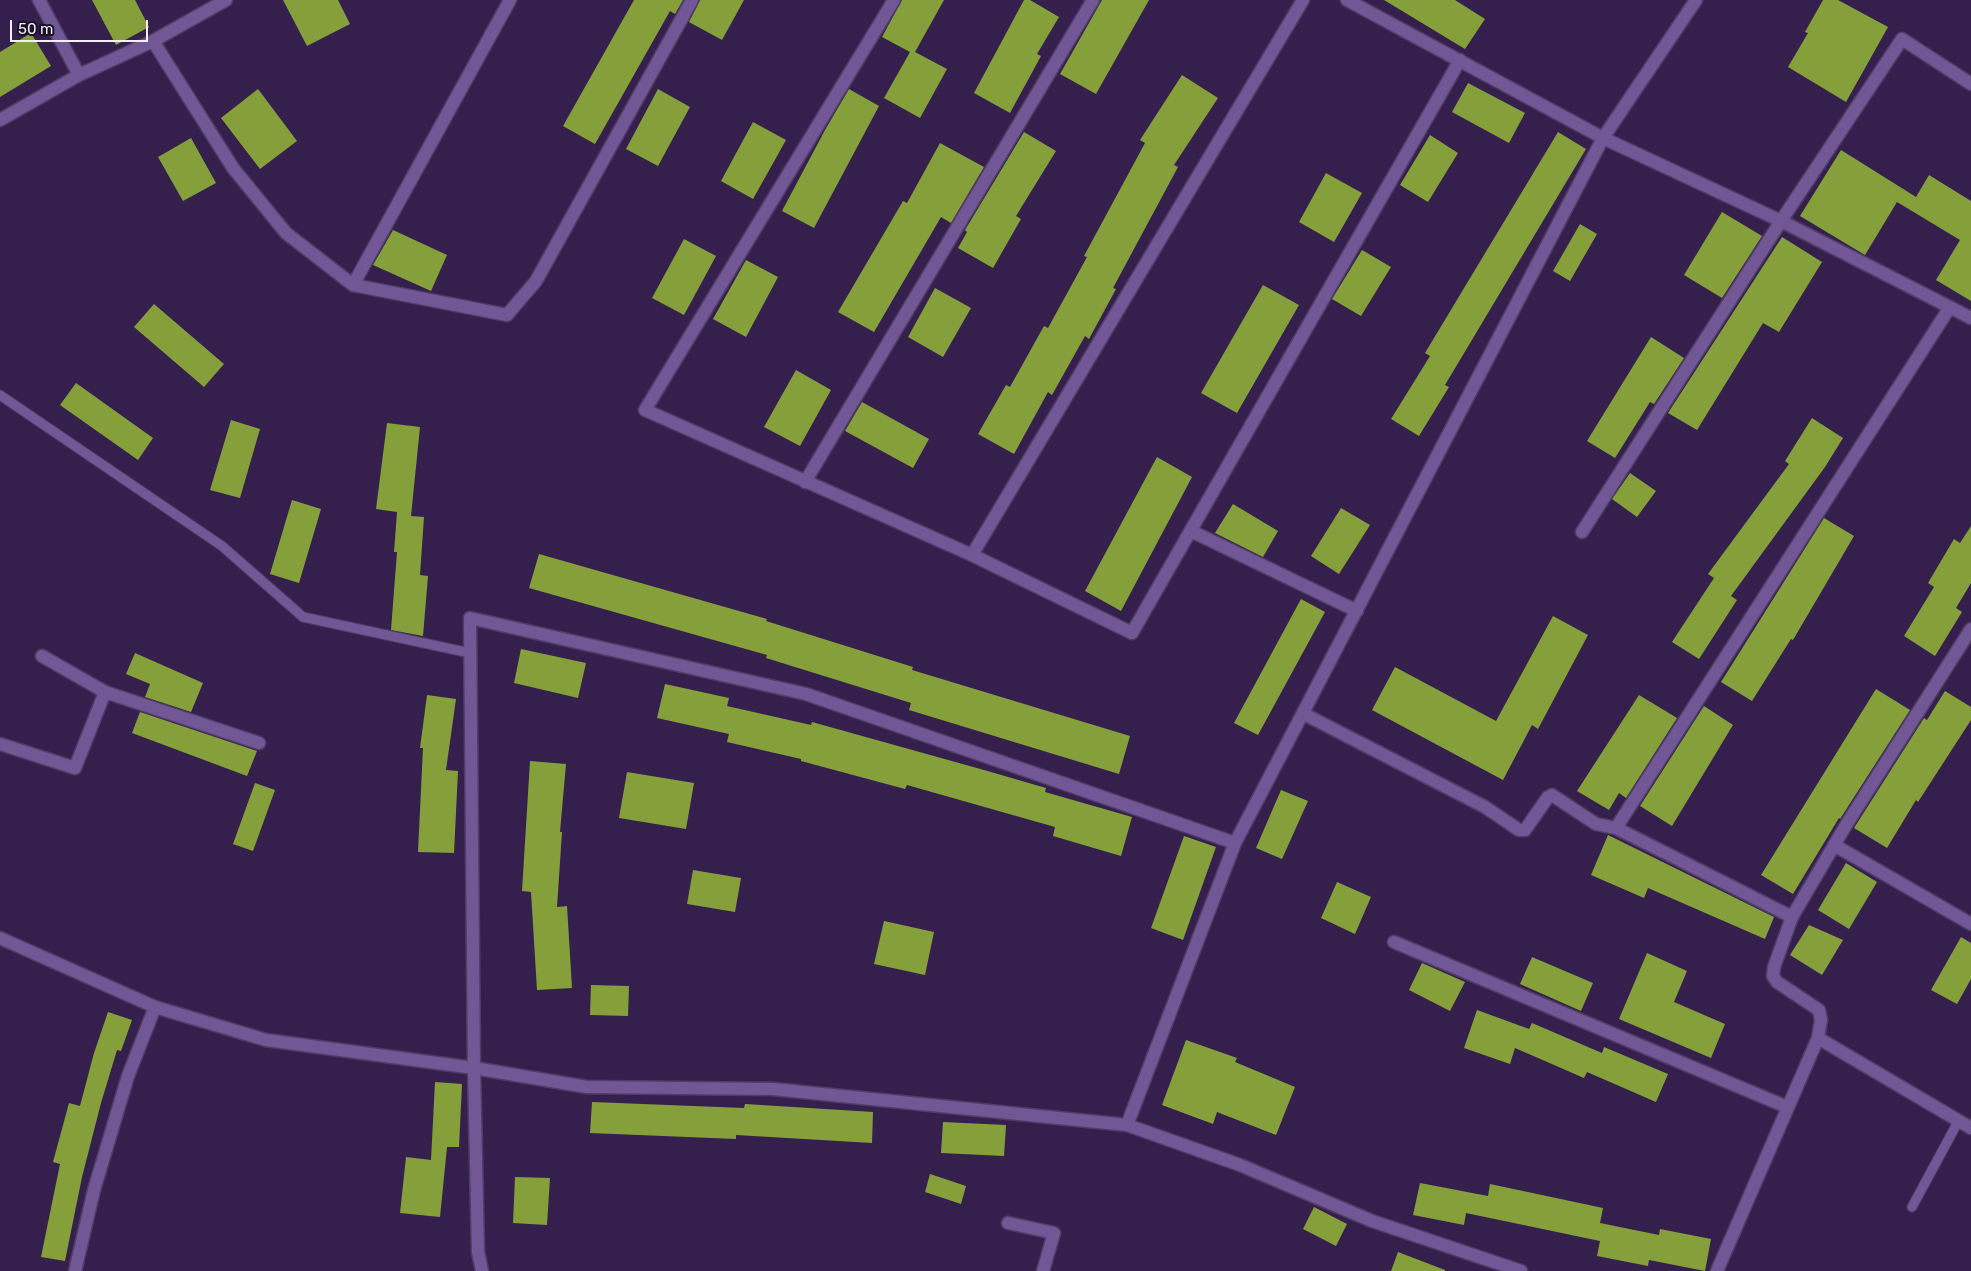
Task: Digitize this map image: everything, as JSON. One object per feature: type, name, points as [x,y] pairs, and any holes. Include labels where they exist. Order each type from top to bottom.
[{"type":"street","points":[[39,0],[79,75]]},
{"type":"street","points":[[0,120],[79,75],[153,41],[226,0]]},
{"type":"street","points":[[353,285],[510,0]]},
{"type":"street","points":[[153,41],[233,168],[245,183],[286,233],[353,285],[508,315],[536,281],[692,0]]},
{"type":"street","points":[[894,0],[645,410],[972,555],[1132,633],[1460,60]]},
{"type":"street","points":[[805,482],[1093,0]]},
{"type":"street","points":[[972,555],[1303,0]]},
{"type":"street","points":[[1347,0],[1603,138],[1781,222],[1971,318]]},
{"type":"street","points":[[1127,1125],[1235,843],[1603,138],[1696,0]]},
{"type":"street","points":[[1582,532],[1781,222],[1902,39],[1971,84]]},
{"type":"street","points":[[1616,828],[1950,307]]},
{"type":"street","points":[[1191,531],[1357,610]]},
{"type":"street","points":[[482,1271],[478,1252],[474,1068],[470,618],[806,694],[1235,843]]},
{"type":"street","points":[[1717,1271],[1818,1038],[1822,1020],[1820,1010],[1777,982],[1773,976],[1774,967],[1792,917],[1834,845],[1971,629]]},
{"type":"street","points":[[42,656],[105,692],[259,742]]},
{"type":"street","points":[[0,744],[75,768],[105,692]]},
{"type":"street","points":[[1304,714],[1485,807],[1519,830],[1525,830],[1548,797],[1552,795],[1596,824],[1616,828],[1792,917]]},
{"type":"street","points":[[1834,845],[1971,924]]},
{"type":"street","points":[[0,938],[155,1007],[266,1040],[474,1068],[587,1087],[773,1089],[1127,1125],[1240,1165],[1372,1221],[1521,1271]]},
{"type":"street","points":[[1394,942],[1788,1107]]},
{"type":"street","points":[[75,1271],[94,1190],[128,1076],[155,1007]]},
{"type":"street","points":[[1818,1038],[1971,1128]]},
{"type":"street","points":[[1008,1223],[1054,1233],[1043,1271]]},
{"type":"lane","points":[[0,395],[222,546],[303,616],[470,653]]},
{"type":"lane","points":[[1912,1207],[1959,1120]]},
{"type":"building","points":[[92,0],[135,0],[149,27],[116,45]]},
{"type":"building","points":[[283,0],[338,0],[350,24],[307,46]]},
{"type":"building","points":[[634,0],[683,0],[675,14],[670,11],[595,144],[563,126]]},
{"type":"building","points":[[700,0],[744,0],[722,40],[689,22]]},
{"type":"building","points":[[902,0],[944,0],[915,52],[947,69],[920,118],[884,98],[910,52],[882,37]]},
{"type":"building","points":[[1024,0],[1030,0],[1059,17],[1037,54],[1041,56],[1010,113],[974,93]]},
{"type":"building","points":[[1102,0],[1149,0],[1096,94],[1060,74]]},
{"type":"building","points":[[1384,0],[1455,0],[1485,19],[1465,49]]},
{"type":"building","points":[[1823,0],[1838,0],[1888,27],[1846,102],[1788,67],[1808,33],[1805,32]]},
{"type":"building","points":[[31,33],[51,66],[0,97],[0,52]]},
{"type":"building","points":[[1182,75],[1218,98],[1174,165],[1178,167],[1113,288],[1116,289],[1089,339],[1085,336],[1052,395],[1048,392],[1014,454],[978,434],[1006,385],[1010,387],[1044,326],[1048,328],[1087,257],[1084,256],[1145,143],[1140,140]]},
{"type":"building","points":[[1468,83],[1525,113],[1509,143],[1452,112]]},
{"type":"building","points":[[258,89],[297,141],[260,169],[221,118]]},
{"type":"building","points":[[658,89],[690,107],[658,166],[626,149]]},
{"type":"building","points":[[849,89],[879,106],[814,228],[782,211]]},
{"type":"building","points":[[753,122],[786,140],[753,199],[721,181]]},
{"type":"building","points":[[1024,132],[1056,151],[1016,216],[1021,219],[993,268],[958,248],[967,232],[965,230]]},
{"type":"building","points":[[1558,132],[1586,149],[1445,385],[1449,387],[1419,436],[1391,419],[1430,356],[1425,353]]},
{"type":"building","points":[[1430,135],[1458,153],[1428,202],[1400,185]]},
{"type":"building","points":[[191,138],[216,183],[183,201],[158,157]]},
{"type":"building","points":[[940,143],[984,167],[951,223],[941,217],[874,332],[838,312],[903,201],[907,203]]},
{"type":"building","points":[[1841,150],[1916,197],[1929,175],[1971,201],[1971,301],[1936,280],[1960,240],[1897,202],[1865,255],[1800,216]]},
{"type":"building","points":[[1326,173],[1362,193],[1334,242],[1299,222]]},
{"type":"building","points":[[1722,212],[1762,236],[1722,298],[1684,275]]},
{"type":"building","points":[[1580,224],[1597,234],[1570,281],[1553,271]]},
{"type":"building","points":[[393,230],[447,255],[431,291],[373,265]]},
{"type":"building","points":[[1782,237],[1822,262],[1779,332],[1763,323],[1697,430],[1668,413]]},
{"type":"building","points":[[684,239],[716,256],[684,315],[652,298]]},
{"type":"building","points":[[1362,250],[1391,267],[1361,316],[1332,299]]},
{"type":"building","points":[[746,260],[778,277],[746,337],[713,319]]},
{"type":"building","points":[[1263,285],[1299,305],[1237,413],[1201,393]]},
{"type":"building","points":[[935,288],[971,308],[943,357],[908,337]]},
{"type":"building","points":[[154,304],[224,364],[204,387],[134,327]]},
{"type":"building","points":[[1651,337],[1684,358],[1654,404],[1650,402],[1615,458],[1587,441]]},
{"type":"building","points":[[796,370],[831,390],[800,446],[764,427]]},
{"type":"building","points":[[76,383],[153,438],[138,460],[60,405]]},
{"type":"building","points":[[862,402],[929,439],[913,468],[845,431]]},
{"type":"building","points":[[1812,418],[1843,438],[1825,467],[1731,596],[1737,600],[1699,659],[1672,642],[1714,578],[1708,574],[1789,464],[1785,461]]},
{"type":"building","points":[[231,420],[260,429],[240,498],[210,490]]},
{"type":"building","points":[[387,423],[420,427],[411,516],[424,517],[420,575],[428,576],[423,636],[391,630],[397,552],[394,552],[397,512],[376,509]]},
{"type":"building","points":[[1157,457],[1192,477],[1121,611],[1085,591]]},
{"type":"building","points":[[1630,473],[1656,491],[1637,517],[1612,499]]},
{"type":"building","points":[[292,500],[321,509],[299,583],[270,574]]},
{"type":"building","points":[[1233,504],[1278,531],[1263,557],[1215,533]]},
{"type":"building","points":[[1341,508],[1370,525],[1339,574],[1311,556]]},
{"type":"building","points":[[1824,518],[1854,536],[1793,640],[1791,639],[1752,701],[1721,682]]},
{"type":"building","points":[[1971,526],[1971,583],[1956,608],[1962,612],[1935,656],[1904,636],[1934,587],[1928,583],[1954,539],[1960,543]]},
{"type":"building","points":[[539,554],[767,619],[766,621],[913,667],[912,670],[1130,736],[1119,774],[909,710],[911,703],[766,658],[767,655],[529,588]]},
{"type":"building","points":[[1301,599],[1325,612],[1258,735],[1234,723]]},
{"type":"building","points":[[1553,616],[1588,635],[1538,729],[1532,725],[1503,780],[1372,710],[1395,667],[1496,721]]},
{"type":"building","points":[[521,649],[586,663],[578,698],[514,683]]},
{"type":"building","points":[[135,653],[203,683],[191,712],[145,697],[150,684],[126,674]]},
{"type":"building","points":[[665,684],[729,698],[727,706],[811,725],[812,722],[984,770],[1046,788],[1045,792],[1132,817],[1121,856],[1053,836],[1055,827],[907,785],[905,789],[801,761],[801,759],[727,742],[729,734],[657,718]]},
{"type":"building","points":[[1876,689],[1910,710],[1839,818],[1793,894],[1761,875]]},
{"type":"building","points":[[1945,691],[1971,707],[1971,720],[1918,802],[1916,800],[1887,848],[1854,828],[1924,718],[1927,720]]},
{"type":"building","points":[[427,695],[456,699],[446,770],[458,771],[454,853],[418,852],[423,748],[420,748]]},
{"type":"building","points":[[1639,695],[1677,718],[1626,798],[1619,793],[1609,810],[1577,791]]},
{"type":"building","points":[[1704,706],[1733,725],[1672,826],[1640,806]]},
{"type":"building","points":[[140,712],[257,751],[247,776],[132,733]]},
{"type":"building","points":[[530,761],[566,764],[560,832],[562,832],[557,907],[567,906],[572,988],[537,990],[531,892],[522,891]]},
{"type":"building","points":[[627,772],[694,783],[686,829],[619,818]]},
{"type":"building","points":[[255,783],[275,790],[253,851],[233,844]]},
{"type":"building","points":[[1281,790],[1308,801],[1282,859],[1256,848]]},
{"type":"building","points":[[1608,835],[1774,917],[1765,939],[1648,888],[1644,898],[1591,875]]},
{"type":"building","points":[[1184,836],[1216,847],[1183,940],[1151,928]]},
{"type":"building","points":[[1846,863],[1877,882],[1849,929],[1818,910]]},
{"type":"building","points":[[693,870],[741,878],[735,912],[687,904]]},
{"type":"building","points":[[1337,882],[1371,897],[1355,934],[1321,918]]},
{"type":"building","points":[[884,921],[934,932],[925,975],[874,964]]},
{"type":"building","points":[[1809,925],[1843,940],[1822,975],[1790,955]]},
{"type":"building","points":[[1961,937],[1971,943],[1971,979],[1957,1004],[1931,990]]},
{"type":"building","points":[[1647,953],[1687,971],[1674,1002],[1725,1024],[1711,1058],[1619,1019]]},
{"type":"building","points":[[1532,957],[1593,983],[1581,1011],[1520,984]]},
{"type":"building","points":[[1422,963],[1465,982],[1450,1011],[1409,990]]},
{"type":"building","points":[[591,985],[629,986],[628,1016],[590,1015]]},
{"type":"building","points":[[1477,1010],[1529,1029],[1532,1023],[1602,1053],[1604,1047],[1668,1074],[1656,1102],[1587,1072],[1584,1078],[1515,1048],[1510,1064],[1464,1048]]},
{"type":"building","points":[[108,1012],[132,1020],[121,1051],[117,1050],[101,1103],[82,1177],[65,1261],[41,1257],[60,1164],[53,1162],[69,1103],[80,1106],[94,1053]]},
{"type":"building","points":[[1186,1040],[1237,1058],[1235,1062],[1295,1087],[1276,1135],[1217,1112],[1213,1124],[1162,1105]]},
{"type":"building","points":[[435,1082],[462,1084],[459,1147],[447,1147],[440,1217],[400,1213],[406,1157],[431,1160]]},
{"type":"building","points":[[592,1102],[744,1108],[745,1104],[873,1112],[872,1143],[736,1135],[736,1139],[590,1133]]},
{"type":"building","points":[[943,1122],[1006,1125],[1004,1156],[941,1153]]},
{"type":"building","points":[[930,1174],[966,1186],[961,1204],[925,1192]]},
{"type":"building","points":[[515,1177],[550,1178],[547,1225],[513,1223]]},
{"type":"building","points":[[1420,1183],[1488,1196],[1490,1184],[1603,1208],[1600,1223],[1659,1235],[1660,1229],[1711,1239],[1705,1271],[1649,1260],[1648,1266],[1597,1256],[1600,1241],[1466,1213],[1464,1225],[1413,1215]]},
{"type":"building","points":[[1314,1207],[1347,1224],[1336,1246],[1303,1229]]},
{"type":"building","points":[[1398,1252],[1445,1270],[1445,1271],[1391,1271]]}]
